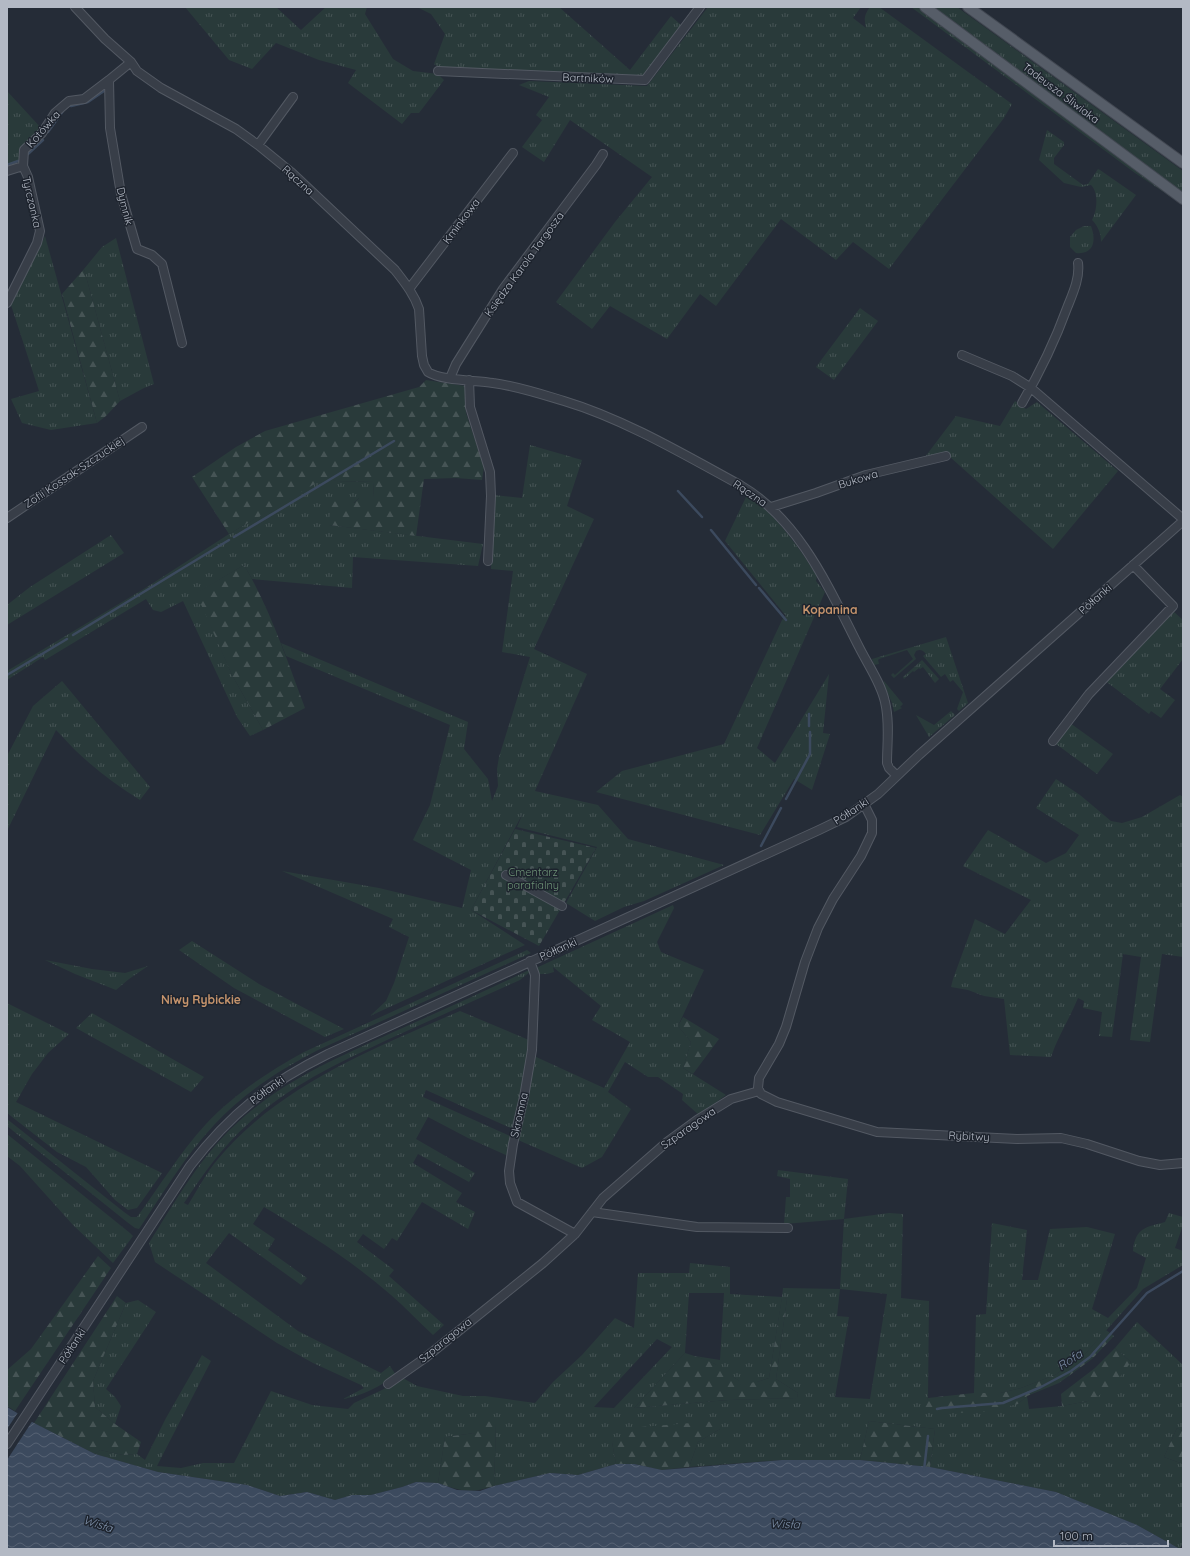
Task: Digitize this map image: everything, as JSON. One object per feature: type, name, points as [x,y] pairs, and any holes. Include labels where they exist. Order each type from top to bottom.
[{"type":"main road","name":"Tadeusza Śliwiaka","points":[[925,7],[1183,199]]},
{"type":"main road","name":"Tadeusza Śliwiaka","points":[[968,7],[1183,163]]},
{"type":"street","name":"Rączna","points":[[75,7],[104,39],[131,62],[137,71],[161,88],[236,129],[258,145],[291,172],[390,265],[409,289],[419,310],[422,356],[425,368],[428,372],[437,376],[516,387],[565,401],[596,412],[637,431],[740,485],[761,498],[771,507],[813,558],[881,691],[886,711],[887,763],[889,768],[897,776]]},
{"type":"street","name":"Bartników","points":[[438,71],[645,80],[700,7]]},
{"type":"street","points":[[109,80],[131,62]]},
{"type":"street","name":"Kotówka","points":[[23,166],[24,150],[42,133],[55,113],[69,101],[84,99],[109,80]]},
{"type":"street","name":"Dymnik","points":[[109,80],[110,128],[123,202],[137,249],[152,255],[162,264],[182,343]]},
{"type":"street","points":[[258,145],[293,98]]},
{"type":"street","name":"Kminkowa","points":[[409,289],[513,153]]},
{"type":"street","name":"Księdza Karola Targosza","points":[[450,378],[456,364],[503,289],[603,154]]},
{"type":"street","points":[[7,171],[23,166]]},
{"type":"street","name":"Tyrczanka","points":[[7,303],[37,243],[40,232],[28,177],[23,166]]},
{"type":"street","points":[[1022,402],[1031,388],[1049,352],[1063,320],[1079,273],[1078,263]]},
{"type":"street","points":[[962,355],[1012,376],[1031,388],[1183,520]]},
{"type":"street","points":[[469,380],[470,407],[490,472],[488,561]]},
{"type":"street","name":"Zofii Kossak-Szczuckiej","points":[[7,518],[142,427]]},
{"type":"street","name":"Bukowa","points":[[771,507],[866,475],[946,456]]},
{"type":"street","name":"Półłanki","points":[[7,1444],[183,1176],[226,1123],[259,1095],[292,1073],[328,1054],[846,817],[897,776],[1183,520]]},
{"type":"street","points":[[1053,741],[1089,694],[1173,606],[1133,565]]},
{"type":"street","points":[[759,1091],[758,1084],[760,1075],[775,1050],[786,1027],[805,962],[818,928],[832,899],[861,856],[872,833],[872,820],[864,804]]},
{"type":"street","points":[[506,876],[562,906]]},
{"type":"street","name":"Skromna","points":[[530,961],[535,975],[532,1050],[524,1097],[513,1144],[509,1171],[510,1182],[517,1202],[575,1234]]},
{"type":"street","name":"Rybitwy","points":[[759,1091],[765,1097],[777,1102],[877,1132],[1017,1139],[1061,1138],[1087,1144],[1139,1161],[1160,1165],[1183,1163]]},
{"type":"street","name":"Szparagowa","points":[[388,1384],[425,1358],[543,1263],[575,1234],[603,1198],[673,1137],[731,1099],[759,1091]]},
{"type":"street","points":[[592,1212],[697,1227],[788,1228]]},
{"type":"green space","points":[[185,7],[276,7],[301,30],[326,7],[367,7],[365,14],[393,59],[413,71],[438,74],[444,80],[419,113],[411,113],[402,124],[348,83],[356,70],[319,60],[276,43],[252,69],[229,60]]},
{"type":"green space","points":[[417,7],[559,7],[630,70],[671,16],[681,25],[679,31],[641,77],[636,75],[634,78],[442,69],[434,64],[445,34],[431,14]]},
{"type":"green space","points":[[708,7],[861,7],[853,18],[866,28],[865,17],[868,10],[870,7],[879,7],[1012,104],[1004,118],[889,269],[853,242],[836,260],[781,219],[716,306],[700,294],[667,339],[610,306],[592,329],[556,302],[615,222],[652,177],[570,120],[544,162],[522,147],[542,120],[536,115],[549,97],[519,85],[529,81],[647,86]]},
{"type":"green space","points":[[911,7],[918,7],[1183,205],[1135,173]]},
{"type":"green space","points":[[931,7],[957,7],[1183,171],[1183,193]]},
{"type":"green space","points":[[7,91],[42,129],[21,152],[18,165],[7,169]]},
{"type":"green space","points":[[1047,130],[1064,142],[1064,145],[1054,158],[1054,164],[1083,185],[1088,184],[1098,169],[1136,195],[1101,242],[1099,230],[1092,220],[1096,202],[1094,188],[1091,185],[1081,187],[1064,183],[1039,160]]},
{"type":"green space","points":[[1084,226],[1091,226],[1093,231],[1092,245],[1087,251],[1076,253],[1070,247],[1070,237],[1076,230]]},
{"type":"green space","points":[[45,236],[97,423],[51,430],[22,423],[11,399],[39,391],[11,305]]},
{"type":"green space","points":[[116,238],[154,384],[120,401],[84,269],[102,247]]},
{"type":"green space","points":[[84,269],[120,401],[97,423],[62,294]]},
{"type":"green space","points":[[860,308],[878,321],[834,380],[816,367]]},
{"type":"green space","points":[[426,380],[465,386],[466,413],[484,467],[482,480],[456,478],[424,479],[416,536],[329,525],[331,501],[354,503],[359,498],[373,498],[374,482],[336,481],[325,478],[229,534],[192,477],[236,447],[265,431],[419,387]]},
{"type":"green space","points":[[1015,401],[1026,409],[1037,402],[1118,471],[1053,549],[950,457],[948,453],[925,457],[956,416],[1000,426]]},
{"type":"green space","points":[[530,445],[582,460],[567,506],[594,519],[534,649],[587,674],[535,791],[598,805],[628,839],[724,865],[644,901],[624,907],[595,921],[566,903],[597,847],[517,827],[523,813],[471,910],[525,945],[370,1016],[386,1001],[394,983],[409,937],[389,927],[393,919],[282,871],[379,888],[462,908],[471,870],[413,840],[430,805],[450,725],[286,656],[281,643],[468,722],[464,749],[488,779],[492,801],[498,786],[497,769],[499,757],[530,657],[502,652],[513,571],[491,569],[494,495],[522,498]]},
{"type":"green space","points":[[325,477],[336,481],[374,482],[373,498],[359,498],[329,525],[483,544],[478,566],[353,557],[352,588],[252,579],[244,565],[197,593],[232,675],[263,730],[250,736],[237,717],[183,601],[161,612],[153,610],[146,599],[45,660],[43,657],[7,680],[7,671],[147,587],[229,534]]},
{"type":"green space","points":[[747,495],[777,521],[795,543],[817,576],[816,581],[825,592],[757,748],[775,763],[829,674],[823,733],[830,734],[812,790],[794,779],[760,835],[596,792],[622,771],[724,744],[782,620],[786,616],[725,541]]},
{"type":"green space","points":[[111,535],[124,553],[7,625],[7,605],[30,587]]},
{"type":"green space","points":[[244,565],[270,617],[305,708],[263,730],[232,675],[196,593]]},
{"type":"green space","points":[[1173,611],[1183,620],[1183,659],[1160,689],[1175,700],[1161,718],[1151,711],[1149,714],[1104,680]]},
{"type":"green space","points":[[946,637],[968,703],[959,711],[957,709],[963,692],[953,680],[950,682],[945,674],[941,677],[923,656],[926,654],[923,651],[916,651],[914,655],[916,659],[894,678],[891,675],[893,673],[895,675],[913,659],[907,650],[879,659],[879,664],[874,665],[872,659]]},
{"type":"green space","points":[[922,660],[939,679],[935,683],[923,667],[914,672],[913,671],[904,679],[903,677]]},
{"type":"green space","points":[[62,681],[150,787],[140,800],[91,764],[56,730],[7,831],[7,756],[33,706]]},
{"type":"green space","points":[[884,681],[903,704],[900,707],[902,708],[894,712],[892,703],[883,682]]},
{"type":"green space","points":[[951,711],[955,715],[929,737],[916,715],[934,725]]},
{"type":"green space","points":[[1070,723],[1113,754],[1097,774],[1056,744]]},
{"type":"green space","points":[[1056,779],[1080,795],[1111,821],[1122,823],[1142,817],[1180,795],[1183,797],[1183,957],[1162,954],[1150,1042],[1130,1040],[1141,957],[1123,954],[1112,1037],[1099,1036],[1102,1012],[1083,1008],[1084,1001],[1078,998],[1051,1057],[1010,1055],[1004,999],[984,996],[968,990],[951,987],[975,919],[1005,934],[1031,900],[963,866],[988,830],[1046,863],[1066,853],[1079,835],[1036,808]]},
{"type":"green space","name":"Cmentarz parafialny","points":[[515,829],[596,848],[539,946],[471,910]]},
{"type":"green space","points":[[673,905],[674,908],[657,942],[661,952],[704,970],[678,1026],[691,1042],[683,1068],[726,1095],[699,1115],[682,1100],[683,1094],[658,1077],[648,1077],[625,1062],[608,1092],[631,1109],[602,1157],[582,1168],[518,1140],[534,1056],[604,1088],[630,1042],[592,1020],[601,1006],[553,967],[554,972],[547,974],[539,974],[536,968]]},
{"type":"green space","points":[[192,941],[259,984],[344,1029],[325,1037],[234,988],[179,950]]},
{"type":"green space","points":[[527,950],[531,953],[318,1050],[276,1074],[250,1092],[225,1113],[193,1149],[139,1229],[127,1222],[7,1126],[7,1119],[124,1212],[131,1217],[137,1217],[179,1158],[206,1124],[228,1103],[252,1084],[277,1067],[304,1052]]},
{"type":"green space","points":[[45,960],[92,969],[125,973],[148,966],[116,990],[75,974]]},
{"type":"green space","points":[[529,970],[530,972],[520,980],[359,1053],[320,1073],[283,1096],[265,1109],[230,1141],[206,1171],[184,1203],[188,1205],[206,1175],[218,1159],[243,1133],[270,1110],[299,1089],[362,1055],[460,1011],[529,1040],[523,1088],[515,1130],[426,1090],[423,1097],[512,1137],[508,1156],[468,1138],[428,1117],[416,1139],[475,1173],[469,1182],[418,1154],[413,1163],[462,1193],[456,1202],[475,1212],[468,1229],[422,1202],[397,1241],[392,1238],[384,1249],[363,1234],[357,1242],[394,1270],[389,1276],[444,1325],[433,1335],[396,1300],[361,1271],[313,1237],[264,1207],[253,1224],[275,1239],[268,1250],[307,1278],[301,1285],[229,1233],[206,1263],[298,1331],[381,1373],[390,1366],[396,1375],[371,1390],[357,1396],[343,1399],[364,1388],[361,1385],[313,1363],[277,1343],[155,1262],[149,1243],[178,1196],[200,1165],[223,1137],[253,1109],[290,1083],[328,1063]]},
{"type":"green space","points":[[7,1003],[69,1034],[48,1053],[32,1074],[16,1102],[162,1173],[137,1208],[128,1210],[115,1200],[86,1167],[57,1152],[7,1113]]},
{"type":"green space","points":[[92,1013],[204,1077],[191,1092],[76,1028]]},
{"type":"green space","points":[[683,1017],[719,1039],[693,1074],[683,1068],[691,1042],[678,1026]]},
{"type":"green space","points":[[7,1134],[133,1236],[113,1263],[73,1225],[20,1166],[7,1156]]},
{"type":"green space","points":[[778,1170],[848,1179],[844,1219],[784,1224],[786,1197],[790,1197],[790,1179],[777,1176]]},
{"type":"green space","points":[[889,1213],[903,1214],[901,1298],[929,1301],[928,1398],[925,1408],[1018,1404],[1027,1396],[1029,1409],[1062,1406],[1088,1401],[1131,1362],[1115,1348],[1137,1322],[1183,1365],[1183,1431],[1177,1428],[1164,1457],[1183,1464],[1183,1542],[1180,1549],[1137,1525],[1056,1492],[930,1467],[935,1429],[869,1421],[860,1460],[782,1460],[689,1467],[698,1442],[720,1429],[612,1442],[616,1464],[578,1475],[550,1473],[494,1486],[496,1423],[475,1433],[445,1437],[438,1483],[416,1482],[371,1495],[352,1495],[335,1500],[307,1492],[280,1496],[247,1485],[158,1472],[95,1454],[100,1450],[123,1455],[137,1454],[145,1460],[166,1418],[202,1355],[211,1361],[157,1466],[181,1468],[203,1463],[234,1463],[271,1391],[312,1405],[348,1409],[354,1403],[384,1389],[401,1377],[417,1386],[463,1396],[485,1396],[535,1403],[553,1382],[582,1355],[615,1318],[634,1328],[638,1273],[689,1273],[690,1263],[730,1267],[730,1294],[782,1297],[783,1288],[840,1289],[844,1219]],"holes":[[[840,1289],[887,1294],[870,1399],[835,1397],[849,1317],[837,1316]],[[689,1293],[724,1293],[720,1360],[695,1356],[715,1364],[742,1383],[754,1383],[769,1378],[782,1298],[787,1299],[776,1379],[798,1393],[797,1398],[728,1400],[634,1408],[685,1353]],[[657,1339],[672,1347],[614,1408],[594,1407]]]},
{"type":"green space","points":[[1169,1213],[1183,1217],[1183,1225],[1175,1248],[1183,1251],[1183,1265],[1143,1289],[1086,1353],[1055,1375],[1021,1388],[1000,1393],[974,1393],[976,1315],[986,1314],[992,1223],[1027,1230],[1022,1280],[1038,1280],[1050,1229],[1087,1227],[1115,1234],[1092,1309],[1108,1318],[1137,1288],[1146,1258],[1133,1251],[1136,1237],[1147,1227],[1165,1222]]},
{"type":"green space","points":[[98,1256],[111,1268],[15,1411],[7,1406],[7,1370],[31,1349]]},
{"type":"green space","points":[[117,1296],[126,1303],[93,1381],[95,1407],[115,1424],[141,1442],[137,1454],[123,1455],[100,1450],[95,1454],[34,1423]]},
{"type":"green space","points":[[782,1297],[787,1299],[776,1379],[798,1393],[797,1398],[728,1400],[634,1408],[685,1353],[715,1364],[744,1382],[750,1383],[769,1378]]},
{"type":"green space","points":[[138,1300],[156,1312],[106,1389],[115,1397],[121,1406],[115,1424],[95,1407],[93,1381],[126,1303]]},
{"type":"green space","points":[[1106,1330],[1114,1336],[1092,1359],[1059,1383],[1027,1396],[1018,1404],[984,1412],[955,1413],[924,1408],[928,1398],[974,1393],[1000,1393],[1021,1388],[1055,1375],[1086,1353]]},
{"type":"green space","points":[[1115,1348],[1131,1362],[1111,1389],[1088,1401],[1062,1406],[1061,1394],[1095,1368]]},
{"type":"green space","points":[[478,1419],[496,1423],[494,1486],[472,1491],[459,1490],[438,1483],[445,1437],[475,1433]]},
{"type":"green space","points":[[716,1421],[720,1429],[698,1442],[689,1467],[662,1470],[634,1464],[616,1464],[612,1442],[641,1427]]},
{"type":"green space","points":[[869,1421],[935,1429],[930,1467],[860,1460]]},
{"type":"green space","points":[[1177,1428],[1183,1431],[1183,1464],[1164,1457]]},
{"type":"water","name":"Wisła","points":[[7,1407],[34,1423],[95,1454],[158,1472],[247,1485],[280,1496],[307,1492],[335,1500],[352,1495],[371,1495],[416,1482],[438,1483],[457,1490],[480,1491],[494,1486],[550,1473],[578,1475],[616,1464],[634,1464],[662,1470],[782,1460],[860,1460],[930,1467],[1056,1492],[1137,1525],[1180,1549],[7,1549]]},
{"type":"pier","points":[[19,1411],[33,1420],[7,1460],[7,1429]]},
{"type":"waterway","points":[[71,106],[88,102],[104,91]]},
{"type":"waterway","points":[[48,132],[63,111]]},
{"type":"waterway","points":[[28,154],[43,140]]},
{"type":"waterway","points":[[7,165],[18,161]]},
{"type":"waterway","points":[[234,537],[394,441]]},
{"type":"waterway","points":[[678,491],[702,517]]},
{"type":"waterway","points":[[711,530],[756,585]]},
{"type":"waterway","points":[[73,635],[229,540]]},
{"type":"waterway","points":[[759,588],[786,620]]},
{"type":"waterway","points":[[7,675],[67,639]]},
{"type":"waterway","points":[[809,714],[809,726]]},
{"type":"waterway","points":[[786,799],[810,754],[810,732]]},
{"type":"waterway","points":[[761,846],[781,808]]},
{"type":"waterway","name":"Rofa","points":[[937,1409],[1003,1403],[1041,1387],[1071,1371],[1090,1357],[1147,1293],[1183,1271]]},
{"type":"waterway","name":"Rofa","points":[[924,1470],[928,1436]]},
{"type":"district","name":"Kopanina","points":[[830,610]]},
{"type":"district","name":"Niwy Rybickie","points":[[201,1000]]}]
